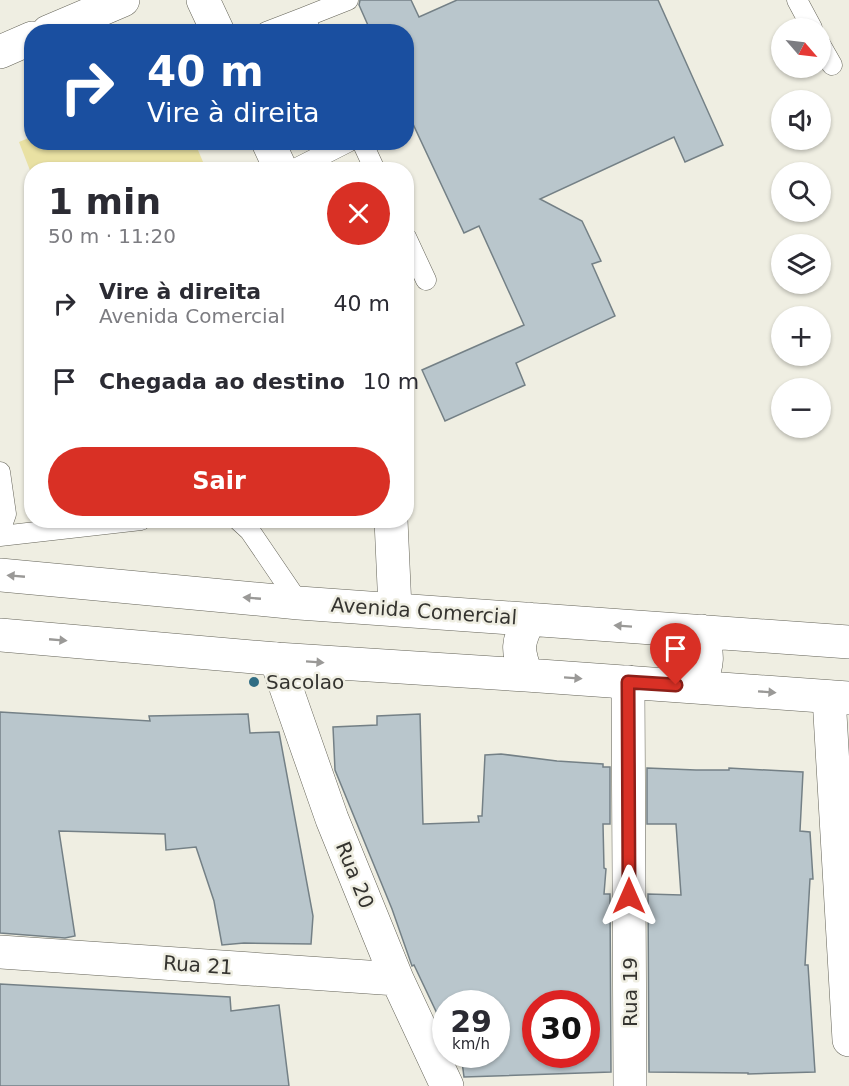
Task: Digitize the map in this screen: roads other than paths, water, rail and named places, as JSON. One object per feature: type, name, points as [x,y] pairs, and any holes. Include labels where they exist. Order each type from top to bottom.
[{"type":"street","points":[[203,0],[214,24]]},
{"type":"street","points":[[63,24],[102,4]]},
{"type":"street","points":[[0,52],[24,42]]},
{"type":"street","points":[[392,528],[394,609]]},
{"type":"street","name":"Avenida Comercial","points":[[0,575],[299,603],[849,642]]},
{"type":"street","points":[[526,675],[518,652],[520,639],[529,619]]},
{"type":"street","points":[[699,687],[708,664],[708,652],[701,632]]},
{"type":"street","points":[[0,635],[276,659],[839,698],[849,1040]]},
{"type":"street","name":"Rua 20","points":[[276,659],[332,819],[397,979],[447,1086]]},
{"type":"street","name":"Rua 19","points":[[628,682],[630,1086]]},
{"type":"street","name":"Rua 21","points":[[0,952],[397,979]]},
{"type":"lane","points":[[308,24],[348,0]]},
{"type":"lane","points":[[797,0],[807,18]]},
{"type":"lane","points":[[309,162],[332,150]]},
{"type":"lane","points":[[414,254],[426,280]]},
{"type":"lane","points":[[0,472],[6,514],[0,531]]},
{"type":"lane","points":[[0,536],[70,528]]},
{"type":"lane","points":[[247,528],[299,603]]},
{"type":"place","name":"Sacolao","points":[[254,682]]}]
